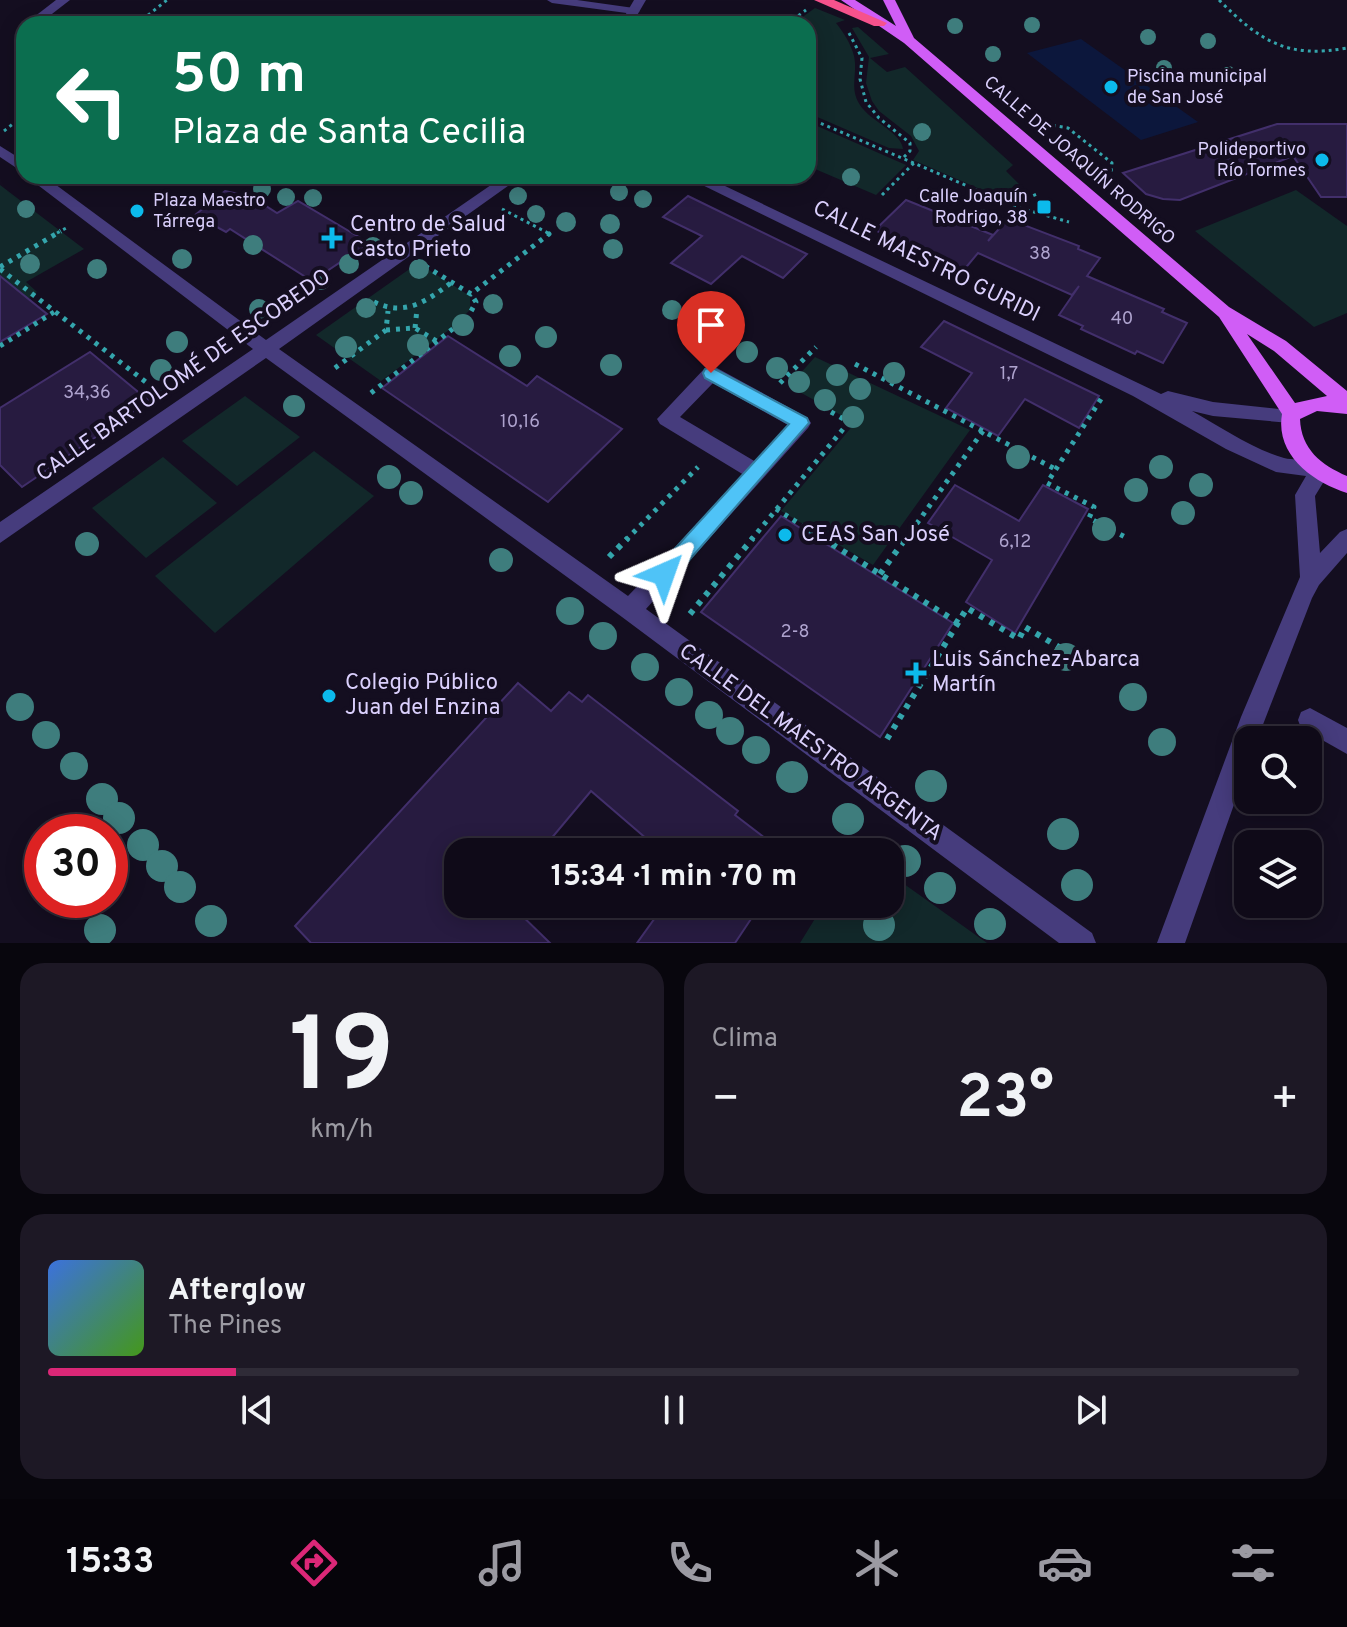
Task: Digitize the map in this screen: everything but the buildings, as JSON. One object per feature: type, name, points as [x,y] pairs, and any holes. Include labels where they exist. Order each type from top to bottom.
[{"type":"highway","points":[[818,2],[879,23]]},
{"type":"main road","name":"CALLE DE JOAQUÍN RODRIGO","points":[[847,0],[909,40],[1223,311],[1280,346],[1347,404]]},
{"type":"main road","name":"CALLE DE JOAQUÍN RODRIGO","points":[[889,0],[909,40]]},
{"type":"main road","name":"CALLE DE JOAQUÍN RODRIGO","points":[[1223,311],[1291,415],[1289,432],[1295,445],[1316,471]]},
{"type":"main road","points":[[1291,415],[1305,405],[1347,404]]},
{"type":"main road","points":[[1316,471],[1347,485]]},
{"type":"street","points":[[29,5],[62,0]]},
{"type":"street","points":[[41,16],[62,0]]},
{"type":"street","name":"CALLE DEL MAESTRO ARGENTA","points":[[45,184],[264,348],[630,610],[1082,943]]},
{"type":"street","name":"CALLE BARTOLOMÉ DE ESCOBEDO","points":[[0,534],[502,184]]},
{"type":"street","name":"CALLE MAESTRO GURIDI","points":[[709,184],[1140,391],[1233,443],[1283,466],[1316,471]]},
{"type":"street","points":[[630,610],[758,473],[801,423],[711,373],[667,419],[758,473]]},
{"type":"street","name":"CALLE MAESTRO GURIDI","points":[[1140,391],[1213,409],[1291,415]]},
{"type":"street","points":[[1311,578],[1305,495],[1316,471]]},
{"type":"street","points":[[1171,943],[1253,717],[1311,578],[1347,538]]},
{"type":"street","points":[[1310,720],[1347,742]]},
{"type":"lane","points":[[552,0],[637,5]]},
{"type":"path","points":[[147,16],[167,0]]},
{"type":"path","points":[[1219,0],[1248,31],[1269,44],[1299,52],[1329,53],[1347,48]]},
{"type":"path","points":[[798,16],[818,2]]},
{"type":"path","points":[[844,25],[862,58],[860,79],[866,102],[879,118],[910,143],[910,151],[902,159]]},
{"type":"path","points":[[0,134],[16,121]]},
{"type":"path","points":[[816,121],[1012,205],[1069,222]]},
{"type":"path","points":[[882,195],[914,163]]},
{"type":"path","points":[[1012,205],[1037,194]]},
{"type":"path","points":[[471,294],[549,234],[493,204]]},
{"type":"path","points":[[68,227],[0,268],[166,397]]},
{"type":"path","points":[[370,394],[468,317],[476,302],[475,296],[413,260]]},
{"type":"path","points":[[363,295],[388,311],[417,309],[452,282]]},
{"type":"path","points":[[415,328],[417,309]]},
{"type":"path","points":[[386,330],[388,311]]},
{"type":"path","points":[[0,346],[54,312]]},
{"type":"path","points":[[334,369],[386,330],[415,328],[438,342]]},
{"type":"path","points":[[780,383],[816,347]]},
{"type":"path","points":[[855,364],[1057,470]]},
{"type":"path","points":[[1106,392],[1047,483],[1094,507],[1089,518],[1127,538]]},
{"type":"path","points":[[880,574],[983,431]]},
{"type":"path","points":[[776,509],[960,624]]},
{"type":"path","points":[[887,739],[967,608],[1019,639],[1025,627],[1064,650]]},
{"type":"green space","points":[[815,8],[845,20],[836,23],[854,56],[857,99],[865,111],[897,138],[903,149],[889,148],[816,116],[816,16],[804,16]]},
{"type":"green space","points":[[858,27],[889,54],[870,58],[887,72],[905,67],[1013,165],[1006,171],[1019,184],[1003,199],[913,160],[919,151],[911,136],[879,111],[872,101],[866,83],[869,57],[852,28]]},
{"type":"green space","points":[[816,126],[906,165],[876,195],[816,169]]},
{"type":"green space","points":[[0,185],[84,249],[26,282],[37,292],[28,299],[0,276]]},
{"type":"green space","points":[[1296,190],[1347,226],[1347,313],[1314,327],[1195,231]]},
{"type":"green space","points":[[418,263],[470,296],[470,310],[449,330],[381,381],[316,335]]},
{"type":"green space","points":[[815,357],[970,430],[873,565],[781,511],[855,423],[789,386]]},
{"type":"green space","points":[[245,396],[300,437],[237,486],[182,441]]},
{"type":"green space","points":[[314,451],[374,496],[215,633],[155,576]]},
{"type":"green space","points":[[163,457],[217,503],[146,558],[92,508]]},
{"type":"green space","points":[[904,884],[987,943],[800,943],[815,918],[904,918]]},
{"type":"water","name":"Piscina municipal de San José","points":[[1081,39],[1198,122],[1141,140],[1027,53]]},
{"type":"place","name":"Piscina municipal de San José","points":[[1111,87]]},
{"type":"place","name":"Polideportivo Río Tormes","points":[[1322,160]]},
{"type":"place","name":"Calle Joaquín Rodrigo, 38","points":[[1044,207]]},
{"type":"place","name":"Plaza Maestro Tárrega","points":[[137,211]]},
{"type":"place","name":"Centro de Salud Casto Prieto","points":[[332,238]]},
{"type":"place","name":"CEAS San José","points":[[785,535]]},
{"type":"place","name":"Luis Sánchez-Abarca Martín","points":[[916,673]]},
{"type":"place","name":"Colegio Público Juan del Enzina","points":[[329,696]]},
{"type":"route","points":[[664,574],[801,423],[711,373]]}]
